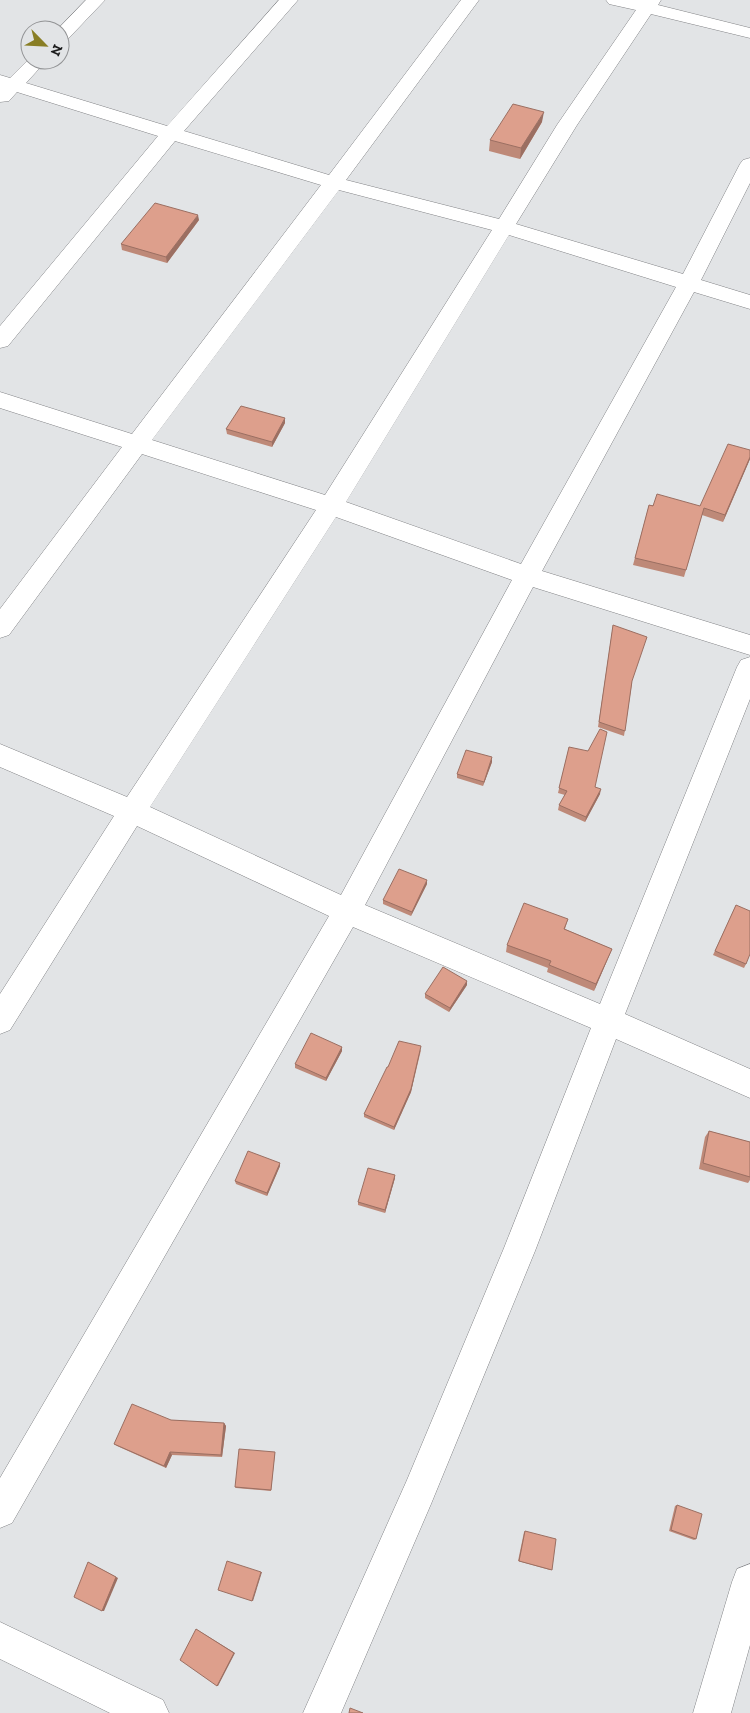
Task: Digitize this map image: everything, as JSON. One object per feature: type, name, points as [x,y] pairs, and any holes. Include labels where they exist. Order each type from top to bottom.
[{"type":"street","points":[[70,27],[96,0]]},
{"type":"street","points":[[0,341],[170,134],[289,0]]},
{"type":"street","points":[[0,628],[136,444],[335,183],[470,0]]},
{"type":"street","points":[[615,0],[650,3],[750,33]]},
{"type":"street","points":[[0,1020],[132,811],[331,506],[567,125],[650,3]]},
{"type":"street","points":[[0,99],[7,83],[25,70]]},
{"type":"street","points":[[7,83],[335,183],[505,227],[750,302]]},
{"type":"street","points":[[0,1511],[346,911],[527,576],[689,283],[750,164]]},
{"type":"street","points":[[0,400],[331,506],[527,576],[750,645]]},
{"type":"street","points":[[322,1713],[419,1492],[512,1269],[608,1020],[750,667]]},
{"type":"street","points":[[0,755],[132,811],[346,911],[608,1020],[750,1084]]},
{"type":"street","points":[[712,1713],[750,1582]]},
{"type":"street","points":[[0,1640],[146,1712]]},
{"type":"building","points":[[513,104],[544,112],[521,148],[490,140]]},
{"type":"building","points":[[155,203],[198,215],[166,257],[121,244]]},
{"type":"building","points":[[241,406],[285,418],[272,442],[226,429]]},
{"type":"building","points":[[728,444],[750,450],[750,457],[725,515],[704,508],[686,570],[635,558],[649,505],[653,506],[657,494],[700,506]]},
{"type":"building","points":[[613,625],[647,637],[632,681],[625,731],[599,722]]},
{"type":"building","points":[[600,729],[607,732],[595,787],[601,789],[586,817],[559,805],[567,791],[559,788],[569,747],[588,751]]},
{"type":"building","points":[[466,750],[492,757],[484,782],[457,774]]},
{"type":"building","points":[[399,869],[427,880],[412,912],[383,900]]},
{"type":"building","points":[[524,903],[568,919],[564,929],[612,949],[596,984],[549,965],[551,961],[507,945]]},
{"type":"building","points":[[736,905],[750,911],[750,954],[746,964],[715,951]]},
{"type":"building","points":[[443,967],[467,981],[450,1008],[425,994]]},
{"type":"building","points":[[311,1033],[342,1047],[326,1078],[295,1064]]},
{"type":"building","points":[[399,1041],[421,1046],[411,1089],[394,1127],[364,1114]]},
{"type":"building","points":[[709,1131],[750,1142],[750,1177],[703,1163]]},
{"type":"building","points":[[248,1151],[280,1163],[267,1193],[235,1181]]},
{"type":"building","points":[[368,1168],[395,1175],[385,1210],[358,1202]]},
{"type":"building","points":[[132,1404],[171,1420],[224,1423],[221,1455],[170,1452],[164,1466],[114,1444]]},
{"type":"building","points":[[239,1449],[275,1452],[271,1490],[235,1487]]},
{"type":"building","points":[[677,1505],[702,1514],[696,1539],[671,1530]]},
{"type":"building","points":[[525,1531],[556,1539],[552,1570],[519,1561]]},
{"type":"building","points":[[227,1561],[261,1572],[252,1601],[218,1590]]},
{"type":"building","points":[[88,1562],[116,1577],[102,1611],[74,1597]]},
{"type":"building","points":[[196,1629],[234,1653],[217,1686],[180,1660]]},
{"type":"building","points":[[350,1708],[363,1713],[349,1713]]}]
